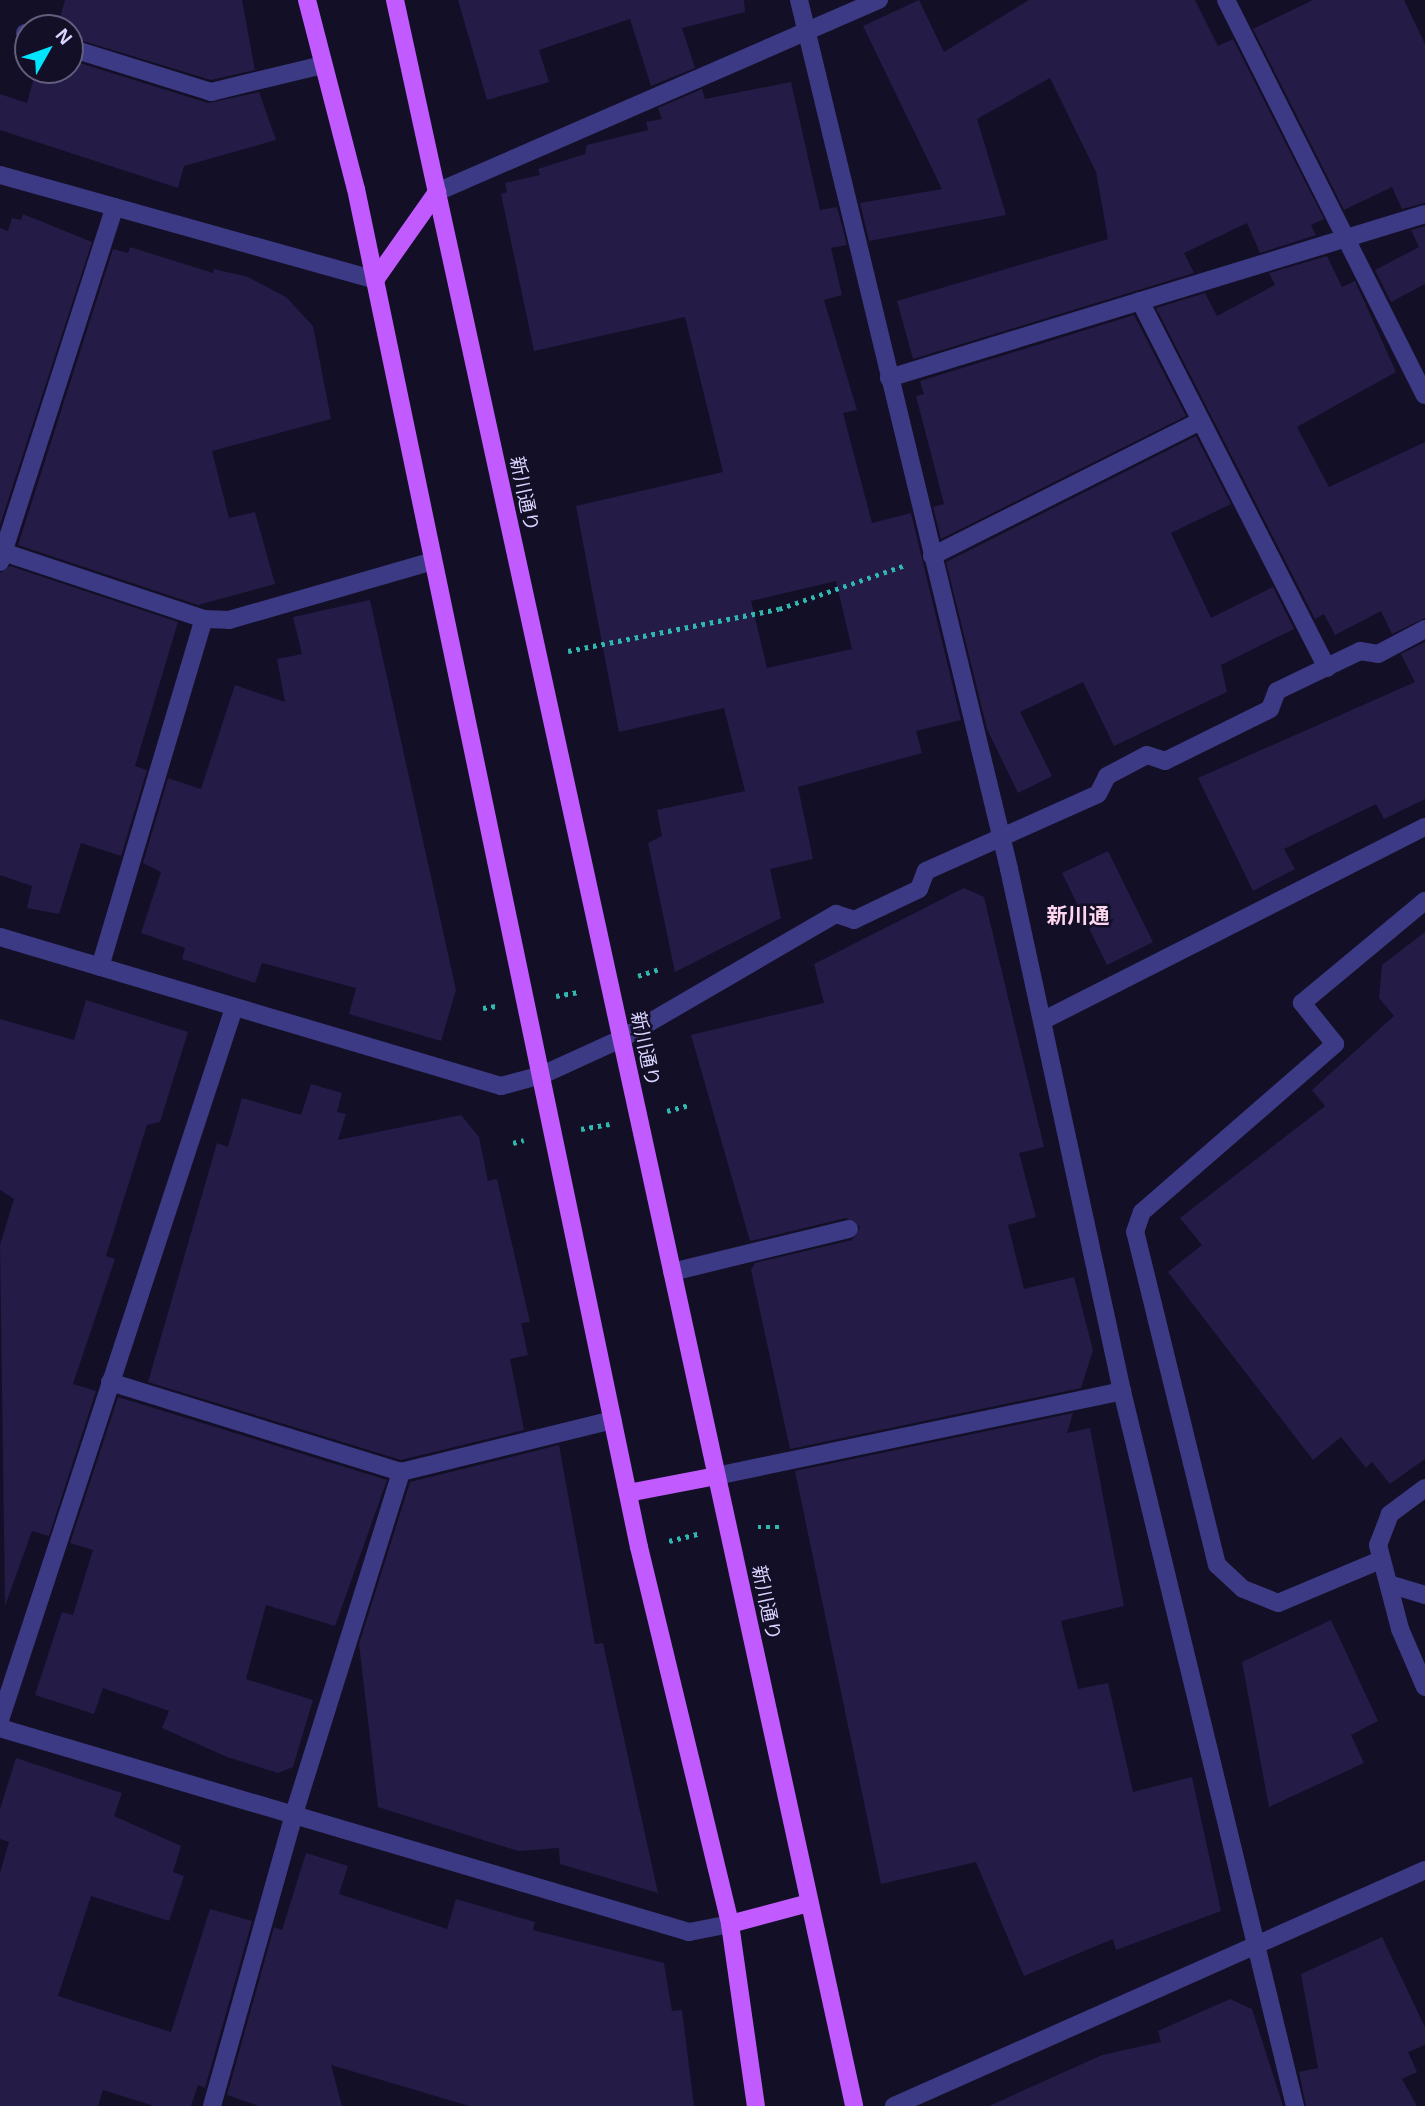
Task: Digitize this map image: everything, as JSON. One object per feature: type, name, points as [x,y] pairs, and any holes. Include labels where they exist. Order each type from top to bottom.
[{"type":"main road","points":[[307,0],[375,280],[639,1548],[730,1924],[756,2106]]},
{"type":"main road","name":"新川通り","points":[[395,0],[854,2106]]},
{"type":"main road","points":[[375,280],[437,192]]},
{"type":"main road","points":[[628,1493],[716,1476]]},
{"type":"main road","points":[[730,1924],[809,1903]]},
{"type":"street","points":[[799,0],[1003,842],[1122,1391],[1260,1943],[1295,2106]]},
{"type":"street","points":[[437,192],[879,0]]},
{"type":"street","points":[[1226,0],[1349,238],[1425,395]]},
{"type":"street","points":[[84,52],[211,92],[323,65]]},
{"type":"street","points":[[0,175],[375,280]]},
{"type":"street","points":[[115,207],[2,557],[204,619],[229,620],[433,561]]},
{"type":"street","points":[[889,378],[1425,214]]},
{"type":"street","points":[[1140,301],[1327,668]]},
{"type":"street","points":[[932,556],[1201,421]]},
{"type":"street","points":[[100,967],[204,619]]},
{"type":"street","points":[[0,937],[233,1011],[500,1086],[542,1075],[621,1039],[836,914],[854,920],[919,889],[926,871],[1003,842],[1098,794],[1107,776],[1147,755],[1165,761],[1270,709],[1277,691],[1360,651],[1378,654],[1425,629]]},
{"type":"street","points":[[1042,1021],[1425,827]]},
{"type":"street","points":[[1378,1561],[1278,1603],[1244,1590],[1217,1565],[1135,1232],[1142,1212],[1335,1044],[1302,1003],[1425,901]]},
{"type":"street","points":[[0,1720],[233,1011]]},
{"type":"street","points":[[672,1272],[849,1229]]},
{"type":"street","points":[[110,1382],[401,1472],[613,1420]]},
{"type":"street","points":[[716,1476],[1122,1391]]},
{"type":"street","points":[[212,2106],[293,1816],[401,1472]]},
{"type":"street","points":[[1425,1488],[1390,1514],[1378,1561],[1389,1584],[1425,1687]]},
{"type":"street","points":[[1389,1584],[1425,1595]]},
{"type":"street","points":[[0,1728],[689,1932],[730,1924]]},
{"type":"street","points":[[894,2106],[1425,1870]]},
{"type":"path","points":[[538,657],[779,609],[932,556]]},
{"type":"path","points":[[483,1008],[609,986],[660,969]]},
{"type":"path","points":[[513,1143],[638,1119],[689,1105]]},
{"type":"path","points":[[639,1548],[728,1528],[779,1527]]},
{"type":"building","points":[[65,0],[242,0],[255,70],[211,80],[84,41],[84,14],[61,14]]},
{"type":"building","points":[[458,0],[744,0],[745,12],[682,28],[695,68],[651,86],[630,19],[539,50],[549,82],[487,100]]},
{"type":"building","points":[[919,0],[944,52],[1029,0],[1195,0],[1218,46],[1233,39],[1324,219],[1311,225],[1316,235],[1260,253],[1247,223],[1184,253],[1194,273],[913,359],[897,301],[1108,239],[1096,172],[1050,78],[977,119],[1006,215],[869,241],[860,203],[942,189],[863,26]]},
{"type":"building","points":[[1313,0],[1404,0],[1425,44],[1425,203],[1402,209],[1392,187],[1344,210],[1253,29]]},
{"type":"building","points":[[84,64],[208,103],[259,92],[276,140],[184,166],[178,188],[0,130],[0,94],[27,103],[32,84],[84,84]]},
{"type":"building","points":[[791,82],[820,210],[837,207],[847,245],[831,248],[842,295],[824,300],[857,410],[843,413],[872,523],[911,513],[961,720],[916,731],[922,753],[798,787],[813,859],[770,869],[781,918],[675,972],[648,843],[662,836],[657,810],[745,791],[724,708],[619,732],[576,506],[723,472],[685,317],[534,351],[501,194],[507,192],[505,183],[540,175],[538,169],[585,154],[587,145],[648,130],[646,122],[662,119],[658,108],[702,89],[705,99]],"holes":[[[836,581],[852,649],[767,668],[751,601]]]},
{"type":"building","points":[[23,214],[92,242],[0,525],[0,228],[8,231],[12,218],[21,220]]},
{"type":"building","points":[[1425,226],[1425,284],[1391,302],[1375,270],[1419,247],[1411,230]]},
{"type":"building","points":[[130,247],[213,273],[214,269],[248,277],[286,297],[313,326],[331,419],[212,451],[229,518],[255,512],[275,584],[198,605],[18,545],[113,249],[128,253]]},
{"type":"building","points":[[1327,256],[1342,287],[1355,281],[1396,372],[1297,427],[1329,487],[1425,442],[1425,618],[1392,634],[1381,611],[1335,635],[1324,614],[1315,619],[1156,308],[1205,293],[1217,316],[1275,285],[1269,273]]},
{"type":"building","points":[[1134,315],[1186,416],[941,539],[933,507],[944,504],[916,396],[924,394],[920,381]]},
{"type":"building","points":[[1196,436],[1231,504],[1171,533],[1211,618],[1273,587],[1294,629],[1221,665],[1227,692],[1114,746],[1083,682],[1020,712],[1052,776],[1018,793],[987,729],[946,562]]},
{"type":"building","points":[[10,566],[178,622],[135,766],[147,770],[121,856],[81,843],[59,914],[27,908],[32,886],[0,875],[0,573]]},
{"type":"building","points":[[370,600],[456,990],[441,1041],[349,1014],[356,988],[262,963],[255,983],[182,959],[185,948],[141,933],[161,872],[143,863],[168,778],[201,789],[235,685],[285,702],[277,659],[302,654],[293,617]]},
{"type":"building","points":[[1425,642],[1425,799],[1384,819],[1376,804],[1284,849],[1295,869],[1253,891],[1198,778],[1415,682],[1401,654]]},
{"type":"building","points":[[1108,851],[1153,942],[1107,965],[1062,873]]},
{"type":"building","points":[[964,888],[984,897],[1044,1147],[1019,1153],[1036,1217],[1008,1225],[1024,1289],[1074,1277],[1093,1350],[1081,1388],[790,1449],[751,1270],[755,1263],[852,1240],[860,1227],[846,1218],[750,1241],[691,1035],[824,1003],[814,964]]},
{"type":"building","points":[[1425,932],[1425,1459],[1390,1484],[1372,1462],[1366,1468],[1341,1437],[1313,1460],[1168,1272],[1202,1245],[1180,1218],[1325,1106],[1312,1090],[1394,1016],[1379,998],[1382,965]]},
{"type":"building","points":[[86,1000],[188,1032],[160,1122],[147,1125],[106,1256],[115,1259],[73,1384],[96,1391],[49,1536],[32,1531],[5,1606],[0,1245],[14,1199],[0,1190],[0,1019],[74,1040]]},
{"type":"building","points":[[311,1084],[342,1093],[337,1112],[346,1114],[338,1140],[461,1115],[479,1137],[488,1181],[497,1179],[530,1322],[521,1323],[528,1355],[510,1359],[524,1430],[401,1460],[148,1382],[217,1143],[228,1147],[242,1098],[301,1115]]},
{"type":"building","points":[[118,1397],[387,1480],[335,1626],[266,1605],[246,1679],[313,1700],[293,1767],[278,1773],[227,1757],[162,1728],[169,1711],[103,1688],[94,1714],[35,1695],[62,1612],[73,1615],[93,1550],[70,1543]]},
{"type":"building","points":[[1073,1413],[1067,1433],[1090,1428],[1124,1606],[1061,1621],[1078,1689],[1108,1683],[1133,1792],[1192,1777],[1221,1911],[1116,1950],[1113,1939],[1024,1976],[976,1862],[881,1884],[795,1471]]},
{"type":"building","points":[[559,1445],[595,1644],[603,1643],[658,1893],[560,1864],[559,1848],[518,1851],[378,1807],[359,1644],[410,1482]]},
{"type":"building","points":[[1331,1620],[1378,1721],[1351,1735],[1364,1763],[1269,1807],[1242,1662]]},
{"type":"building","points":[[16,1758],[122,1793],[114,1816],[181,1846],[173,1872],[184,1876],[169,1921],[91,1896],[58,1996],[171,2032],[210,1909],[252,1921],[205,2088],[198,2085],[191,2106],[154,2106],[103,2090],[98,2106],[0,2106],[0,1873],[9,1842],[0,1839],[0,1809]]},
{"type":"building","points":[[306,1853],[348,1866],[339,1894],[447,1929],[456,1899],[535,1922],[533,1930],[664,1963],[672,2011],[682,2010],[694,2106],[469,2106],[331,2065],[342,2106],[259,2106],[227,2095],[274,1927],[282,1930]]},
{"type":"building","points":[[1382,1937],[1425,2027],[1425,2045],[1408,2052],[1417,2072],[1402,2079],[1417,2106],[1306,2106],[1299,2072],[1318,2068],[1301,1974]]},
{"type":"building","points":[[1230,1999],[1252,2009],[1283,2106],[989,2106],[1102,2055],[1161,2042],[1158,2031]]},
{"type":"district","name":"新川通","points":[[1078,916]]}]
